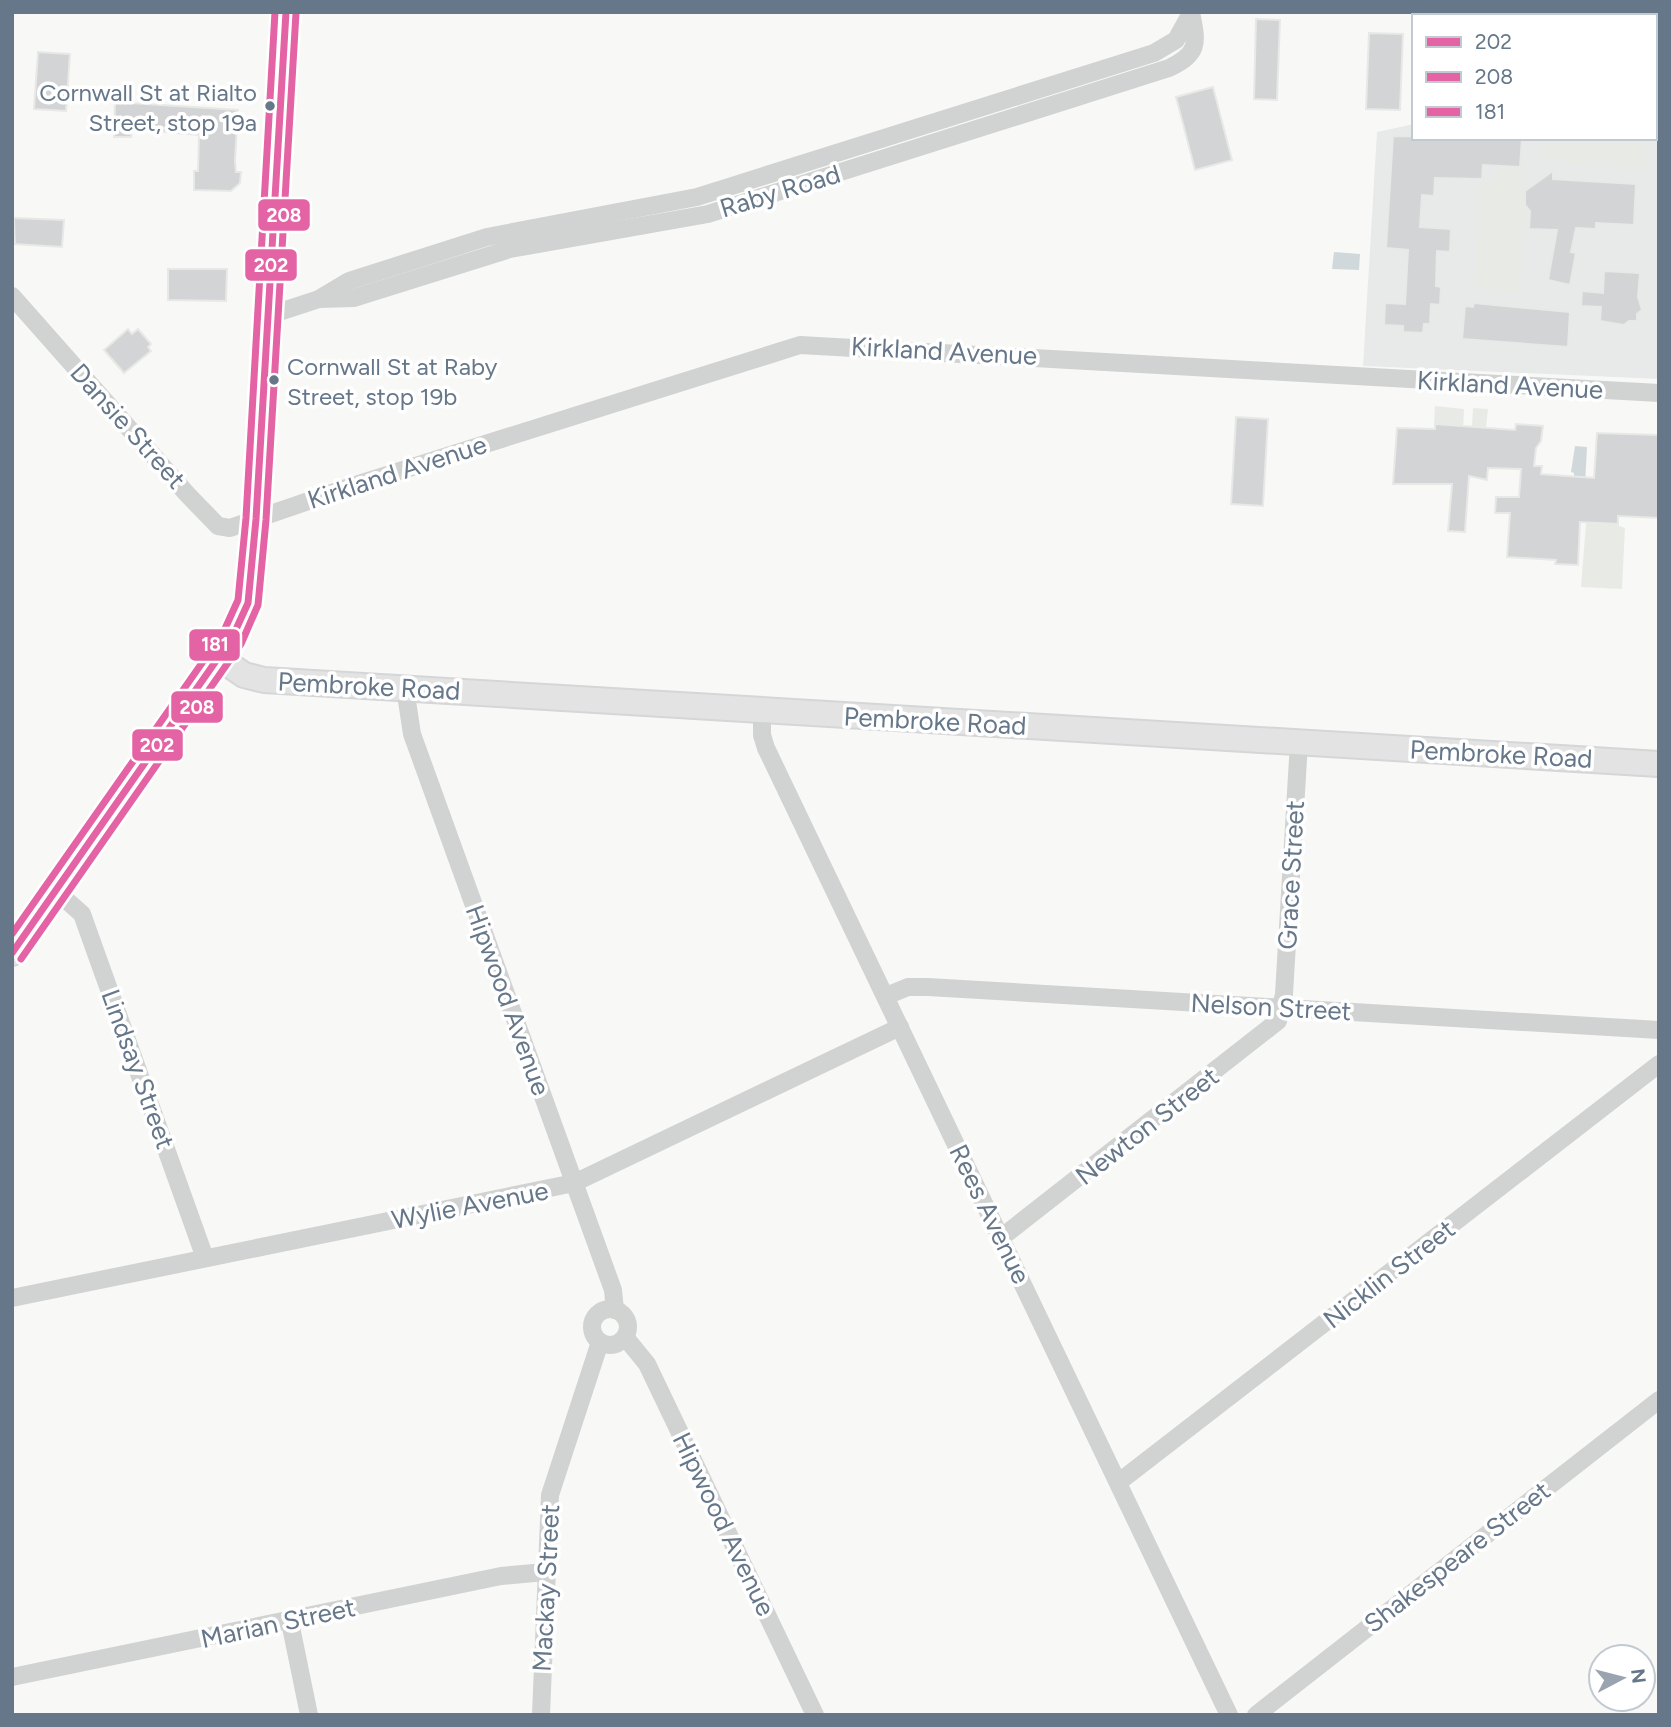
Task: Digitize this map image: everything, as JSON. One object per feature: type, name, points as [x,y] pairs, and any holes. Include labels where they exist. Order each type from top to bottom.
[{"type":"street","points":[[12,953],[239,626],[248,603],[256,519],[286,12]]},
{"type":"street","name":"Raby Road","points":[[267,316],[319,299],[349,281],[486,237],[697,197],[1154,53],[1176,40],[1191,13]]},
{"type":"street","name":"Dansie Street","points":[[12,296],[218,526],[239,527],[256,519]]},
{"type":"street","name":"Kirkland Avenue","points":[[256,519],[800,345],[1659,393]]},
{"type":"street","name":"Pembroke Road","points":[[218,657],[255,679],[1659,764]]},
{"type":"street","name":"Hipwood Avenue","points":[[405,688],[412,734],[613,1290],[615,1310]]},
{"type":"street","name":"Rees Avenue","points":[[762,710],[762,735],[766,748],[1229,1715]]},
{"type":"street","name":"Grace Street","points":[[1283,1008],[1299,742]]},
{"type":"street","name":"Lindsay Street","points":[[56,891],[82,914],[205,1258]]},
{"type":"street","name":"Nelson Street","points":[[886,996],[912,987],[1659,1030]]},
{"type":"street","name":"Newton Street","points":[[1002,1237],[1273,1027],[1283,1008]]},
{"type":"street","name":"Wylie Avenue","points":[[12,1298],[574,1183],[900,1027]]},
{"type":"street","name":"Nicklin Street","points":[[1119,1482],[1659,1065]]},
{"type":"street","points":[[615,1310],[626,1321],[625,1337],[610,1345],[600,1342],[593,1334],[592,1322],[598,1312],[615,1310]]},
{"type":"street","name":"Hipwood Avenue","points":[[625,1337],[647,1364],[815,1715]]},
{"type":"street","name":"Mackay Street","points":[[541,1715],[550,1495],[600,1342]]},
{"type":"street","name":"Shakespeare Street","points":[[1256,1715],[1659,1400]]},
{"type":"street","name":"Marian Street","points":[[12,1677],[290,1622],[501,1576],[545,1572]]},
{"type":"street","points":[[290,1622],[309,1715]]},
{"type":"shaded area","points":[[1412,124],[1412,140],[1657,140],[1657,125],[1659,379],[1363,366],[1377,132]]},
{"type":"shaded area","points":[[1541,140],[1640,140],[1648,158],[1645,169],[1541,160]]},
{"type":"shaded area","points":[[1497,168],[1526,169],[1520,292],[1474,289],[1479,180],[1496,181]]},
{"type":"shaded area","points":[[1334,252],[1360,254],[1359,270],[1332,269]]},
{"type":"shaded area","points":[[1435,406],[1464,409],[1463,431],[1434,425]]},
{"type":"shaded area","points":[[1473,408],[1488,409],[1486,427],[1472,426]]},
{"type":"shaded area","points":[[1575,446],[1587,447],[1585,485],[1574,484],[1574,473],[1571,472]]},
{"type":"shaded area","points":[[1586,523],[1615,524],[1625,528],[1622,589],[1581,587]]},
{"type":"building","points":[[1256,19],[1280,20],[1277,100],[1254,99]]},
{"type":"building","points":[[1369,33],[1403,34],[1400,110],[1366,109]]},
{"type":"building","points":[[38,52],[70,54],[66,111],[34,109]]},
{"type":"building","points":[[1213,87],[1232,160],[1195,170],[1176,97]]},
{"type":"building","points":[[115,102],[238,110],[235,161],[236,172],[241,172],[240,183],[231,191],[194,190],[194,171],[198,171],[199,135],[132,129],[131,137],[114,137]]},
{"type":"building","points":[[1393,136],[1412,136],[1412,140],[1522,140],[1520,167],[1483,165],[1482,179],[1435,178],[1434,196],[1422,195],[1420,227],[1451,229],[1450,252],[1437,251],[1436,286],[1441,287],[1440,305],[1431,304],[1430,324],[1424,324],[1423,333],[1403,332],[1403,326],[1384,325],[1385,303],[1405,304],[1408,250],[1386,248]]},
{"type":"building","points":[[1553,171],[1553,179],[1636,184],[1634,225],[1596,223],[1596,229],[1576,228],[1571,252],[1576,253],[1570,285],[1548,280],[1557,230],[1529,229],[1530,211],[1525,205],[1525,191]]},
{"type":"building","points":[[14,218],[64,220],[62,247],[15,244]]},
{"type":"building","points":[[168,269],[227,269],[226,301],[168,300]]},
{"type":"building","points":[[1604,271],[1640,273],[1638,297],[1642,310],[1637,314],[1637,321],[1629,321],[1624,325],[1600,321],[1601,307],[1581,306],[1582,291],[1603,293]]},
{"type":"building","points":[[1474,303],[1570,312],[1568,347],[1462,339],[1465,306],[1473,307]]},
{"type":"building","points":[[128,329],[132,334],[138,329],[151,344],[148,347],[151,351],[124,373],[104,350]]},
{"type":"building","points":[[1236,417],[1268,419],[1263,506],[1231,504]]},
{"type":"building","points":[[1435,424],[1515,430],[1516,424],[1543,426],[1534,466],[1542,466],[1541,474],[1594,478],[1597,433],[1659,435],[1659,518],[1618,516],[1618,524],[1580,522],[1578,565],[1555,564],[1556,560],[1507,557],[1510,513],[1495,513],[1496,497],[1519,497],[1521,469],[1488,468],[1487,480],[1469,476],[1465,532],[1448,531],[1452,484],[1393,484],[1397,428],[1435,429]]},
{"type":"transit line","name":"181","points":[[12,934],[223,633],[238,600],[246,518],[275,12]]},
{"type":"transit line","name":"202","points":[[12,953],[232,638],[248,603],[256,519],[286,12]]},
{"type":"transit line","name":"208","points":[[21,959],[241,644],[258,605],[266,520],[296,13]]},
{"type":"place","name":"Cornwall St at Rialto Street, stop 19a","points":[[270,106]]},
{"type":"place","name":"Cornwall St at Raby Street, stop 19b","points":[[274,380]]}]
